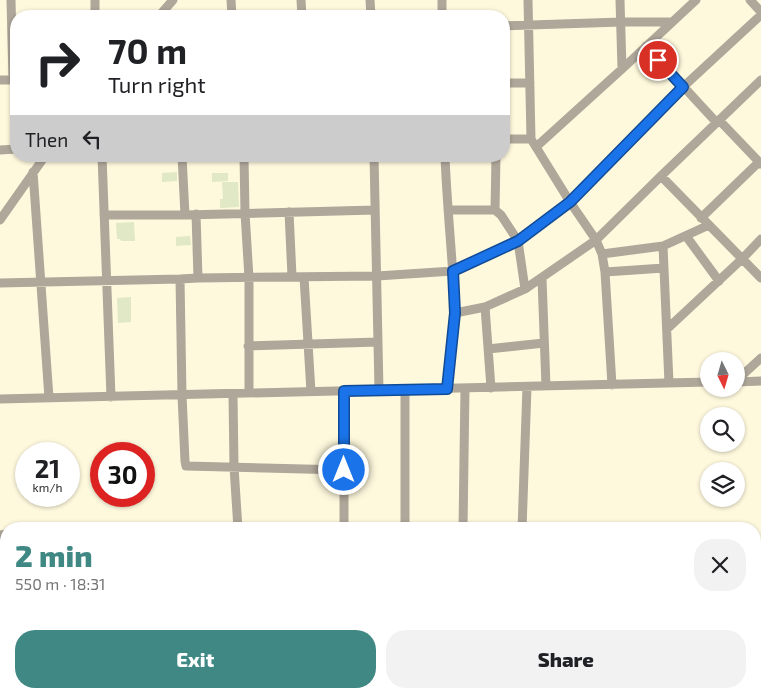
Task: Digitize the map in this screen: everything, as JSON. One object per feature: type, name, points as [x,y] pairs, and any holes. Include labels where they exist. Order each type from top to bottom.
[{"type":"street","points":[[165,10],[173,0]]},
{"type":"street","points":[[528,0],[531,139],[596,240],[602,254],[605,272],[612,385]]},
{"type":"street","points":[[620,0],[622,69]]},
{"type":"street","points":[[536,147],[696,0]]},
{"type":"street","points":[[0,283],[292,276],[377,276],[453,271],[518,241],[570,202],[683,87],[761,14],[750,0]]},
{"type":"street","points":[[510,26],[672,22]]},
{"type":"street","points":[[646,46],[683,87],[760,163],[701,218]]},
{"type":"street","points":[[455,313],[485,307],[525,289],[596,240],[761,81]]},
{"type":"street","points":[[510,83],[530,83]]},
{"type":"street","points":[[510,140],[531,139]]},
{"type":"street","points":[[0,220],[40,162]]},
{"type":"street","points":[[102,162],[111,397]]},
{"type":"street","points":[[182,162],[185,215]]},
{"type":"street","points":[[244,162],[249,278],[248,346],[250,393]]},
{"type":"street","points":[[374,162],[379,390]]},
{"type":"street","points":[[445,162],[455,313],[447,389]]},
{"type":"street","points":[[496,162],[496,210],[518,241],[525,289]]},
{"type":"street","points":[[33,172],[49,398]]},
{"type":"street","points":[[661,176],[761,278]]},
{"type":"street","points":[[104,215],[245,214],[375,210]]},
{"type":"street","points":[[448,210],[496,210]]},
{"type":"street","points":[[289,212],[292,276]]},
{"type":"street","points":[[196,214],[198,278]]},
{"type":"street","points":[[602,254],[663,246],[709,225]]},
{"type":"street","points":[[686,236],[718,281]]},
{"type":"street","points":[[666,329],[742,260],[761,240]]},
{"type":"street","points":[[663,246],[669,383]]},
{"type":"street","points":[[605,272],[664,268]]},
{"type":"street","points":[[304,276],[311,392]]},
{"type":"street","points":[[180,279],[182,395],[186,466],[344,470]]},
{"type":"street","points":[[542,279],[546,386]]},
{"type":"street","points":[[485,307],[491,388]]},
{"type":"street","points":[[248,346],[378,342]]},
{"type":"street","points":[[488,349],[544,343]]},
{"type":"street","points":[[745,373],[761,358]]},
{"type":"street","points":[[745,381],[761,381]]},
{"type":"street","points":[[0,399],[700,382]]},
{"type":"street","points":[[522,522],[527,387]]},
{"type":"street","points":[[463,522],[465,388]]},
{"type":"street","points":[[405,390],[405,522]]},
{"type":"street","points":[[344,391],[344,522]]},
{"type":"street","points":[[233,394],[234,468],[238,522]]},
{"type":"building","points":[[177,172],[177,181],[162,182],[162,173]]},
{"type":"building","points":[[212,173],[228,173],[228,181],[212,182]]},
{"type":"building","points":[[222,182],[238,182],[239,207],[220,208],[220,199],[223,199]]},
{"type":"building","points":[[134,222],[135,241],[121,241],[117,239],[116,223]]},
{"type":"building","points":[[190,236],[191,245],[176,246],[176,237]]},
{"type":"building","points":[[131,297],[131,322],[118,323],[117,298]]},
{"type":"route","points":[[344,470],[344,391],[447,389],[455,313],[453,271],[518,241],[570,202],[683,87],[658,60]]}]
